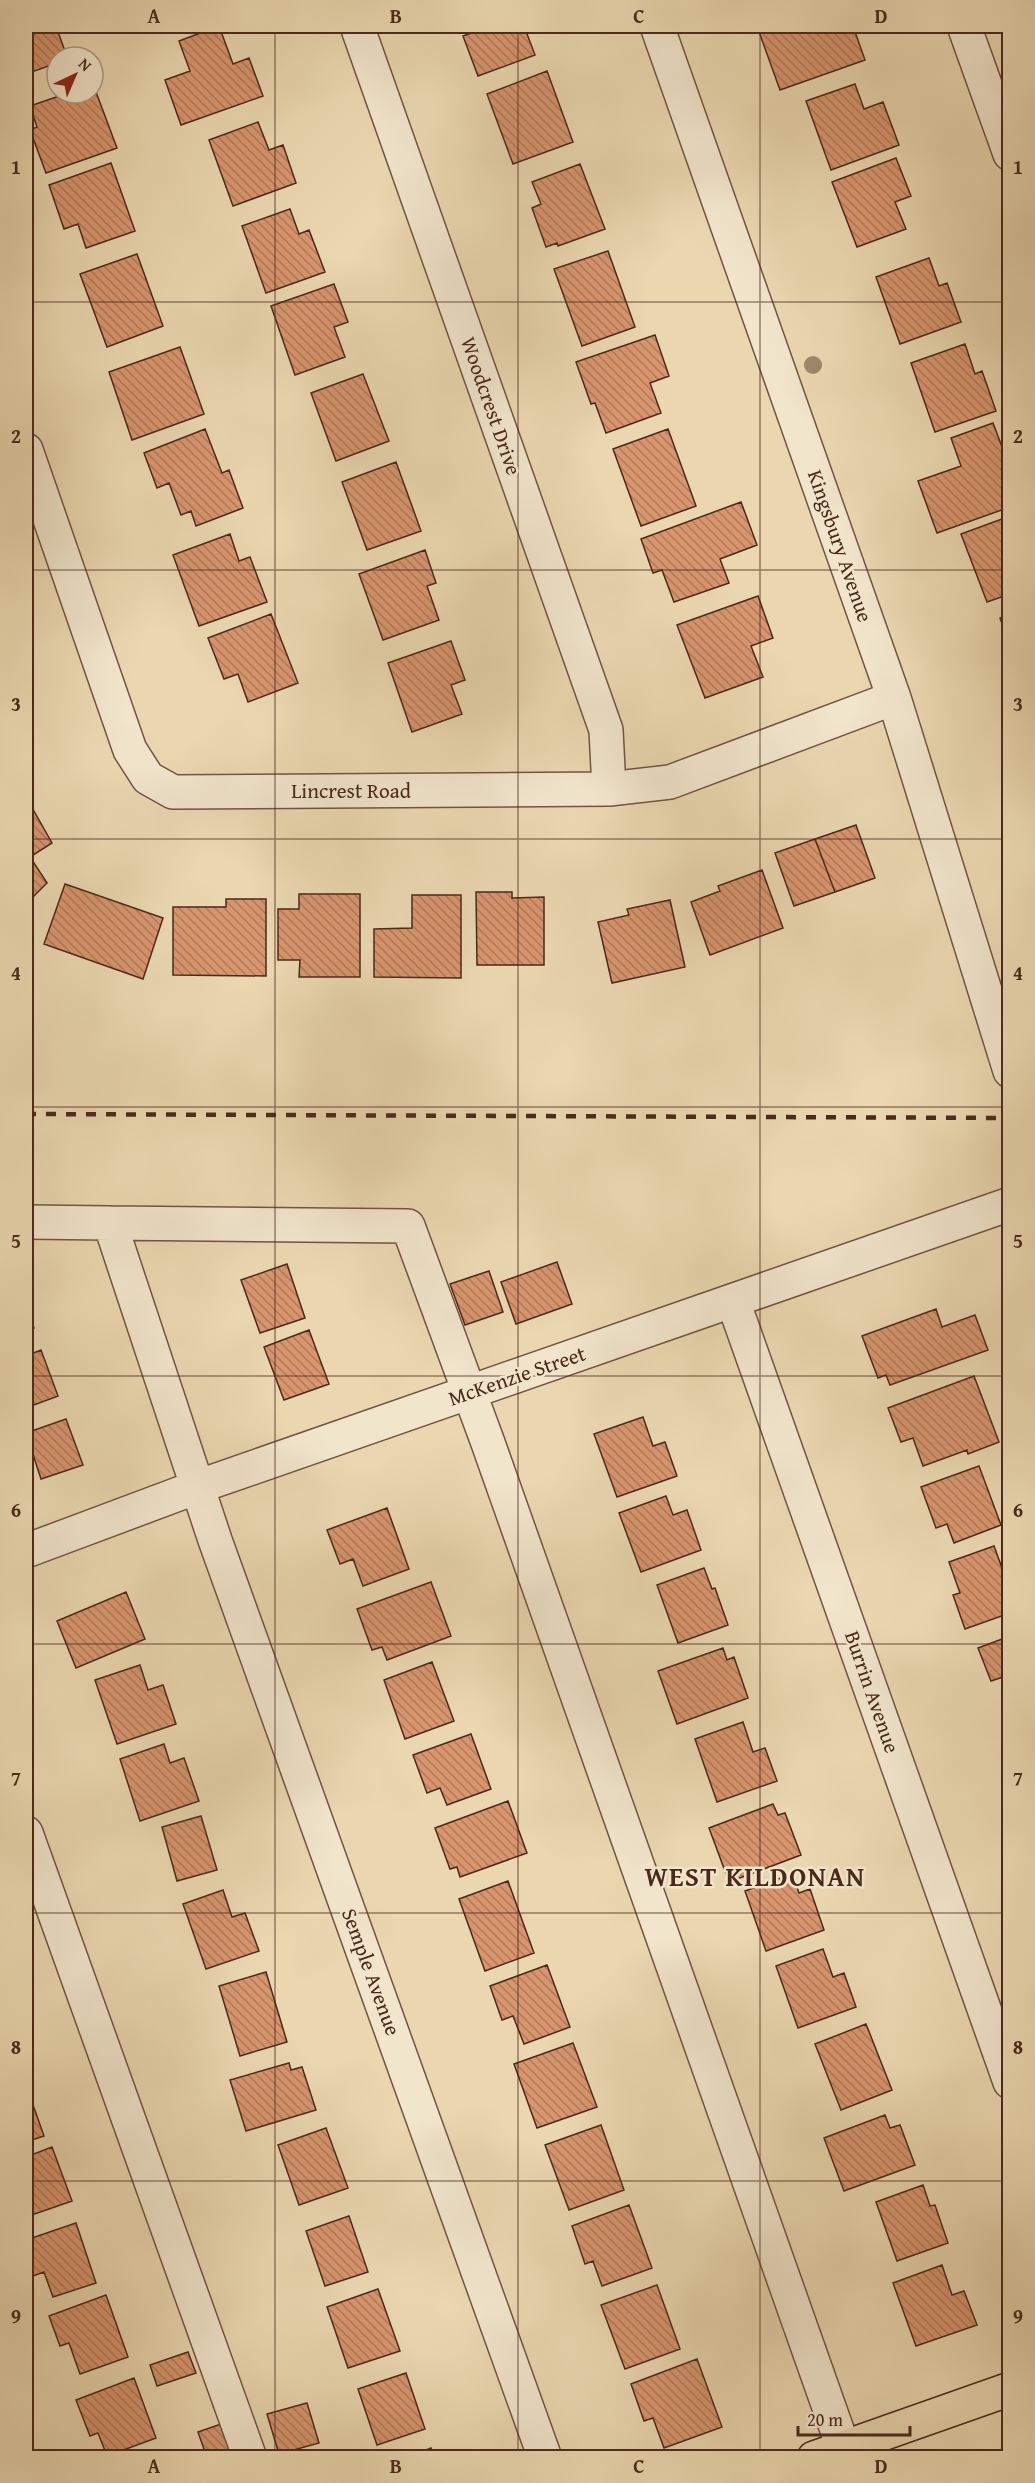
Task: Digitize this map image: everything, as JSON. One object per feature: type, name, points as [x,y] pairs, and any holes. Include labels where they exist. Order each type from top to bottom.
[{"type":"main road","points":[[834,2454],[1010,2389]]},
{"type":"street","name":"Woodcrest Drive","points":[[357,26],[606,730],[609,789]]},
{"type":"street","name":"Kingsbury Avenue","points":[[657,26],[894,698],[1010,1071]]},
{"type":"street","points":[[964,26],[1010,154]]},
{"type":"street","name":"Lincrest Road","points":[[26,450],[129,750],[148,778],[173,792],[609,789],[670,782],[894,698]]},
{"type":"street","name":"McKenzie Street","points":[[26,1551],[197,1487],[1010,1204]]},
{"type":"street","points":[[26,1222],[408,1226],[470,1392],[834,2454]]},
{"type":"street","name":"Semple Avenue","points":[[110,1223],[197,1487],[545,2457]]},
{"type":"street","name":"Burrin Avenue","points":[[733,1301],[1010,2082]]},
{"type":"street","points":[[26,1833],[250,2457]]},
{"type":"building","points":[[26,26],[56,26],[63,45],[45,45],[45,67],[26,74]]},
{"type":"building","points":[[219,26],[233,64],[249,58],[263,96],[181,125],[165,80],[190,71],[179,41]]},
{"type":"building","points":[[472,26],[524,26],[535,55],[478,76],[463,36],[474,32]]},
{"type":"building","points":[[766,26],[853,26],[865,60],[780,90],[758,29]]},
{"type":"building","points":[[547,71],[573,142],[513,164],[487,94]]},
{"type":"building","points":[[855,84],[864,109],[883,102],[899,145],[831,170],[806,101]]},
{"type":"building","points":[[45,101],[45,105],[101,105],[117,148],[46,173],[30,130],[37,127],[30,106]]},
{"type":"building","points":[[258,122],[269,150],[283,145],[296,183],[233,206],[209,140]]},
{"type":"building","points":[[896,158],[911,196],[895,202],[906,229],[857,247],[832,182]]},
{"type":"building","points":[[111,163],[135,231],[86,248],[78,224],[64,229],[49,185]]},
{"type":"building","points":[[580,164],[605,229],[558,246],[557,243],[546,247],[532,208],[541,204],[532,182]]},
{"type":"building","points":[[290,209],[299,234],[309,230],[325,272],[266,293],[242,226]]},
{"type":"building","points":[[608,251],[635,327],[582,346],[554,269]]},
{"type":"building","points":[[137,254],[163,326],[107,347],[80,274]]},
{"type":"building","points":[[929,258],[939,286],[947,283],[961,322],[900,344],[876,277]]},
{"type":"building","points":[[334,284],[348,322],[334,327],[345,357],[295,375],[271,306]]},
{"type":"building","points":[[655,335],[669,376],[650,383],[661,413],[606,433],[595,403],[591,404],[576,362]]},
{"type":"building","points":[[965,344],[975,374],[982,371],[996,411],[935,432],[911,363]]},
{"type":"building","points":[[180,347],[204,414],[132,440],[109,372]]},
{"type":"building","points":[[363,374],[389,441],[336,461],[311,393]]},
{"type":"building","points":[[993,423],[1010,468],[1010,507],[937,533],[918,481],[961,466],[951,438]]},
{"type":"building","points":[[205,429],[222,473],[229,470],[243,508],[196,526],[191,511],[181,515],[169,483],[157,488],[144,453]]},
{"type":"building","points":[[668,429],[696,506],[641,526],[613,449]]},
{"type":"building","points":[[396,462],[421,531],[367,550],[342,482]]},
{"type":"building","points":[[741,502],[757,545],[720,559],[729,583],[674,602],[662,570],[653,573],[641,539]]},
{"type":"building","points":[[1010,516],[1010,594],[987,602],[961,534]]},
{"type":"building","points":[[230,534],[239,561],[250,557],[267,602],[199,626],[173,555]]},
{"type":"building","points":[[425,550],[436,583],[427,586],[439,620],[383,640],[359,574]]},
{"type":"building","points":[[758,596],[773,638],[751,646],[763,677],[705,698],[677,625]]},
{"type":"building","points":[[271,614],[298,683],[248,702],[238,674],[224,679],[208,638]]},
{"type":"building","points":[[1010,615],[1010,645],[1000,618]]},
{"type":"building","points":[[451,641],[465,680],[451,685],[462,714],[412,732],[388,663]]},
{"type":"building","points":[[26,797],[52,843],[30,857],[47,883],[26,904]]},
{"type":"building","points":[[856,825],[875,878],[835,892],[815,839]]},
{"type":"building","points":[[815,839],[835,892],[794,906],[775,853]]},
{"type":"building","points":[[762,870],[783,928],[710,955],[691,902],[720,891],[718,886]]},
{"type":"building","points":[[65,884],[163,918],[143,979],[44,944]]},
{"type":"building","points":[[476,892],[512,892],[512,898],[544,897],[544,965],[477,965]]},
{"type":"building","points":[[299,894],[360,894],[360,977],[299,977],[300,960],[278,960],[278,909],[299,909]]},
{"type":"building","points":[[412,895],[461,895],[461,978],[374,977],[374,929],[412,928]]},
{"type":"building","points":[[226,899],[266,899],[266,976],[173,975],[173,907],[226,907]]},
{"type":"building","points":[[670,900],[685,967],[612,983],[598,922],[629,915],[627,909]]},
{"type":"building","points":[[557,1262],[572,1304],[516,1324],[501,1282]]},
{"type":"building","points":[[287,1264],[305,1318],[260,1333],[241,1280]]},
{"type":"building","points":[[489,1271],[503,1312],[465,1325],[450,1284]]},
{"type":"building","points":[[26,1305],[34,1328],[26,1331]]},
{"type":"building","points":[[936,1309],[942,1327],[975,1315],[988,1350],[890,1385],[886,1375],[878,1378],[862,1336]]},
{"type":"building","points":[[309,1330],[329,1384],[284,1400],[264,1347]]},
{"type":"building","points":[[41,1350],[58,1396],[26,1408],[26,1356]]},
{"type":"building","points":[[974,1376],[999,1442],[968,1454],[967,1450],[923,1466],[913,1438],[901,1442],[888,1408]]},
{"type":"building","points":[[643,1417],[653,1446],[665,1442],[677,1476],[617,1497],[594,1434]]},
{"type":"building","points":[[66,1419],[83,1465],[41,1479],[26,1433]]},
{"type":"building","points":[[979,1466],[1001,1525],[954,1543],[947,1524],[936,1528],[921,1487]]},
{"type":"building","points":[[666,1496],[673,1515],[687,1510],[701,1550],[641,1572],[619,1513]]},
{"type":"building","points":[[387,1508],[409,1569],[363,1586],[353,1559],[340,1564],[327,1530]]},
{"type":"building","points":[[994,1546],[1010,1590],[1010,1613],[965,1629],[953,1595],[960,1593],[949,1562]]},
{"type":"building","points":[[704,1568],[712,1589],[715,1588],[728,1625],[678,1643],[657,1585]]},
{"type":"building","points":[[431,1582],[451,1636],[387,1660],[382,1647],[372,1650],[357,1609]]},
{"type":"building","points":[[126,1592],[145,1639],[76,1668],[57,1621]]},
{"type":"building","points":[[1010,1636],[1010,1697],[1003,1677],[991,1681],[978,1648]]},
{"type":"building","points":[[723,1648],[727,1660],[734,1657],[748,1698],[677,1724],[658,1671]]},
{"type":"building","points":[[432,1662],[454,1721],[405,1739],[384,1680]]},
{"type":"building","points":[[140,1665],[148,1690],[163,1685],[176,1724],[117,1744],[95,1680]]},
{"type":"building","points":[[743,1722],[753,1752],[765,1748],[777,1781],[717,1802],[695,1739]]},
{"type":"building","points":[[471,1734],[491,1789],[447,1805],[440,1788],[427,1793],[413,1755]]},
{"type":"building","points":[[164,1744],[170,1763],[184,1758],[199,1801],[140,1821],[120,1759]]},
{"type":"building","points":[[508,1801],[527,1853],[460,1877],[457,1867],[450,1869],[435,1828]]},
{"type":"building","points":[[773,1804],[778,1815],[785,1813],[801,1855],[729,1882],[709,1828]]},
{"type":"building","points":[[201,1816],[217,1870],[177,1881],[162,1827]]},
{"type":"building","points":[[792,1874],[799,1893],[810,1889],[824,1930],[766,1951],[745,1891]]},
{"type":"building","points":[[508,1881],[534,1953],[485,1971],[459,1899]]},
{"type":"building","points":[[223,1890],[232,1917],[245,1913],[259,1951],[206,1969],[183,1904]]},
{"type":"building","points":[[823,1949],[833,1977],[844,1973],[856,2007],[798,2028],[776,1966]]},
{"type":"building","points":[[547,1965],[570,2027],[524,2044],[513,2016],[502,2020],[490,1986]]},
{"type":"building","points":[[266,1972],[287,2042],[240,2056],[219,1986]]},
{"type":"building","points":[[866,2024],[892,2090],[841,2110],[815,2044]]},
{"type":"building","points":[[573,2043],[597,2107],[537,2128],[514,2064]]},
{"type":"building","points":[[289,2063],[291,2070],[302,2067],[316,2110],[246,2131],[230,2080]]},
{"type":"building","points":[[26,2085],[44,2136],[26,2142]]},
{"type":"building","points":[[885,2115],[890,2128],[900,2125],[915,2165],[844,2191],[824,2138]]},
{"type":"building","points":[[601,2125],[624,2190],[569,2210],[545,2145]]},
{"type":"building","points":[[326,2128],[348,2188],[299,2205],[278,2145]]},
{"type":"building","points":[[52,2147],[72,2201],[26,2217],[26,2157]]},
{"type":"building","points":[[923,2185],[930,2206],[935,2205],[948,2243],[897,2261],[876,2202]]},
{"type":"building","points":[[629,2205],[652,2268],[602,2286],[593,2261],[585,2264],[572,2226]]},
{"type":"building","points":[[349,2216],[368,2272],[325,2286],[306,2231]]},
{"type":"building","points":[[76,2223],[96,2283],[53,2297],[44,2272],[33,2276],[26,2254],[26,2240]]},
{"type":"building","points":[[942,2265],[952,2295],[964,2291],[977,2325],[916,2346],[893,2283]]},
{"type":"building","points":[[657,2285],[680,2349],[625,2369],[601,2305]]},
{"type":"building","points":[[378,2289],[400,2351],[348,2368],[327,2307]]},
{"type":"building","points":[[106,2295],[128,2357],[80,2374],[69,2343],[60,2346],[49,2316]]},
{"type":"building","points":[[188,2352],[196,2373],[157,2386],[150,2365]]},
{"type":"building","points":[[697,2359],[722,2427],[664,2448],[653,2418],[644,2421],[631,2384]]},
{"type":"building","points":[[406,2373],[425,2429],[377,2445],[358,2389]]},
{"type":"building","points":[[134,2378],[156,2438],[107,2456],[98,2433],[90,2436],[76,2400]]},
{"type":"building","points":[[307,2403],[319,2443],[279,2454],[267,2414]]},
{"type":"building","points":[[227,2422],[239,2458],[207,2458],[198,2432]]},
{"type":"building","points":[[431,2448],[434,2458],[405,2458]]},
{"type":"railway","points":[[26,1114],[1010,1118]]},
{"type":"district","name":"WEST KILDONAN","points":[[755,1877]]}]
